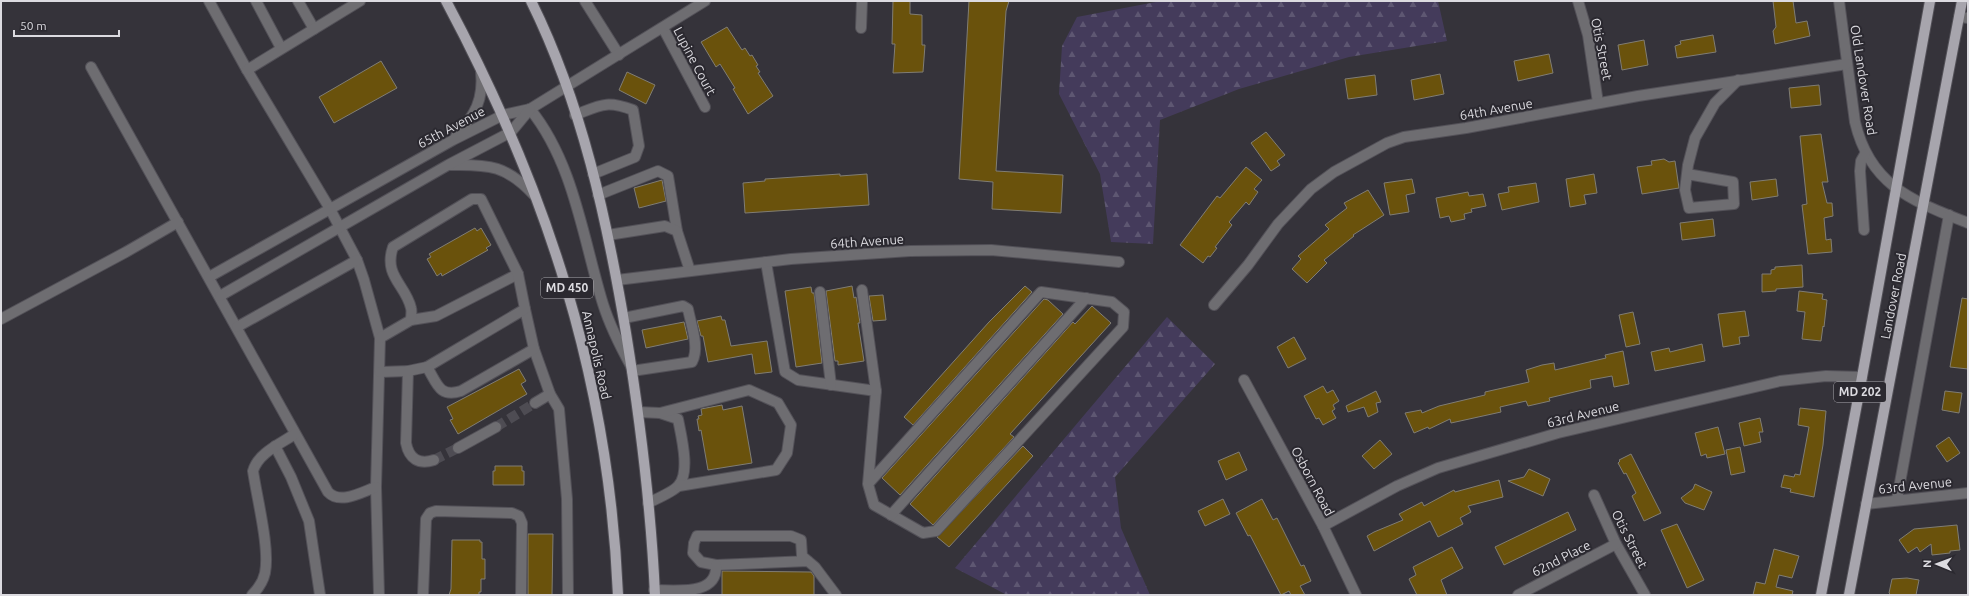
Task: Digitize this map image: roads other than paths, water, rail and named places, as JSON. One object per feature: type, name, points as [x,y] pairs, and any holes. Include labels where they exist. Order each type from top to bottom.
[{"type":"main road","name":"Annapolis Road","points":[[446,1],[511,132],[567,286],[582,340],[608,478],[616,554],[618,595]]},
{"type":"main road","points":[[531,1],[542,23],[566,87],[598,195],[608,235],[624,318],[638,412],[648,503],[655,593]]},
{"type":"main road","name":"Landover Road","points":[[1821,595],[1897,188],[1930,1]]},
{"type":"main road","name":"Landover Road","points":[[1849,595],[1924,205],[1964,18],[1962,1]]},
{"type":"street","points":[[209,1],[247,70],[330,209],[357,260],[366,286],[380,338],[376,487],[378,595]]},
{"type":"street","points":[[256,1],[281,48]]},
{"type":"street","points":[[298,1],[314,29]]},
{"type":"street","points":[[247,70],[360,1]]},
{"type":"street","points":[[585,1],[619,55]]},
{"type":"street","name":"65th Avenue","points":[[209,277],[453,140],[503,115],[530,109],[705,1]]},
{"type":"street","points":[[862,1],[862,28]]},
{"type":"street","name":"Otis Street","points":[[1578,1],[1588,35],[1598,103]]},
{"type":"street","name":"Old Landover Road","points":[[1839,1],[1855,122],[1859,141],[1865,154],[1879,174],[1897,188],[1924,205],[1968,222]]},
{"type":"street","name":"Lupine Court","points":[[663,28],[705,107]]},
{"type":"street","name":"64th Avenue","points":[[1214,305],[1301,198],[1322,180],[1367,153],[1404,137],[1473,127],[1598,103],[1847,64]]},
{"type":"street","points":[[91,66],[220,296],[295,434],[332,496],[339,498],[376,487]]},
{"type":"street","points":[[453,140],[474,114],[479,103],[482,82],[480,67]]},
{"type":"street","points":[[1687,174],[1733,182],[1734,204],[1690,208],[1685,190],[1687,174],[1695,138],[1702,123],[1715,103],[1738,80]]},
{"type":"street","points":[[575,115],[606,103],[633,110],[639,146],[635,157],[592,174]]},
{"type":"street","points":[[220,296],[448,165],[511,132],[530,109],[544,127],[556,152],[584,232],[603,305],[632,370],[692,362],[696,355],[696,347],[688,309],[683,306],[624,318]]},
{"type":"street","points":[[1864,230],[1860,171],[1861,161],[1865,154]]},
{"type":"street","points":[[448,165],[483,166],[503,170],[521,181],[536,198]]},
{"type":"street","points":[[598,195],[658,171],[668,176],[677,231],[690,271]]},
{"type":"street","points":[[411,320],[411,307],[391,269],[390,256],[393,247],[472,199],[481,199],[518,274],[534,349],[550,394],[559,409],[567,499],[568,595]]},
{"type":"street","points":[[1897,500],[1949,215]]},
{"type":"street","points":[[1,319],[126,252],[178,222]]},
{"type":"street","points":[[608,235],[665,226],[677,231]]},
{"type":"street","name":"64th Avenue","points":[[617,280],[766,262],[851,255],[950,250],[999,251],[1119,262]]},
{"type":"street","points":[[237,327],[357,260]]},
{"type":"street","points":[[766,262],[785,372],[798,380],[876,391]]},
{"type":"street","points":[[380,338],[411,320],[436,316],[518,274]]},
{"type":"street","points":[[862,290],[876,391],[868,484],[874,505],[923,533],[936,531],[1123,327],[1124,312],[1112,302],[1040,292],[868,484]]},
{"type":"street","points":[[820,292],[832,385]]},
{"type":"street","points":[[891,515],[1086,298]]},
{"type":"street","points":[[380,372],[408,371],[427,368],[525,309]]},
{"type":"street","points":[[427,368],[442,390],[451,394],[460,391],[534,349]]},
{"type":"street","points":[[408,371],[406,443],[408,452],[418,461],[434,460]]},
{"type":"street","name":"63rd Avenue","points":[[1323,526],[1397,486],[1438,468],[1558,433],[1780,381],[1826,376],[1862,377]]},
{"type":"street","name":"Osborn Road","points":[[1244,380],[1323,526],[1356,595]]},
{"type":"street","points":[[638,412],[660,412],[749,390],[778,404],[791,425],[787,453],[776,470],[679,486],[648,503]]},
{"type":"street","points":[[535,403],[550,394]]},
{"type":"street","points":[[660,412],[678,419],[684,449],[684,472],[679,486]]},
{"type":"street","points":[[458,448],[496,427]]},
{"type":"street","points":[[252,595],[265,575],[267,558],[253,471],[256,463],[275,446],[295,434]]},
{"type":"street","points":[[275,446],[291,477],[309,521],[320,595]]},
{"type":"street","name":"63rd Avenue","points":[[1866,504],[1968,493]]},
{"type":"street","name":"Otis Street","points":[[1594,494],[1616,544],[1645,595]]},
{"type":"street","points":[[423,595],[426,519],[430,513],[436,511],[512,513],[519,516],[522,523],[521,595]]},
{"type":"street","points":[[808,561],[716,565],[701,562],[693,553],[694,543],[697,536],[791,536],[801,540],[802,556],[808,561],[815,567],[836,595]]},
{"type":"street","name":"62nd Place","points":[[1518,595],[1616,544]]},
{"type":"street","points":[[655,593],[703,593],[712,583],[716,574],[716,565]]},
{"type":"tunnel","points":[[496,427],[535,403]]},
{"type":"tunnel","points":[[434,460],[458,448]]}]
